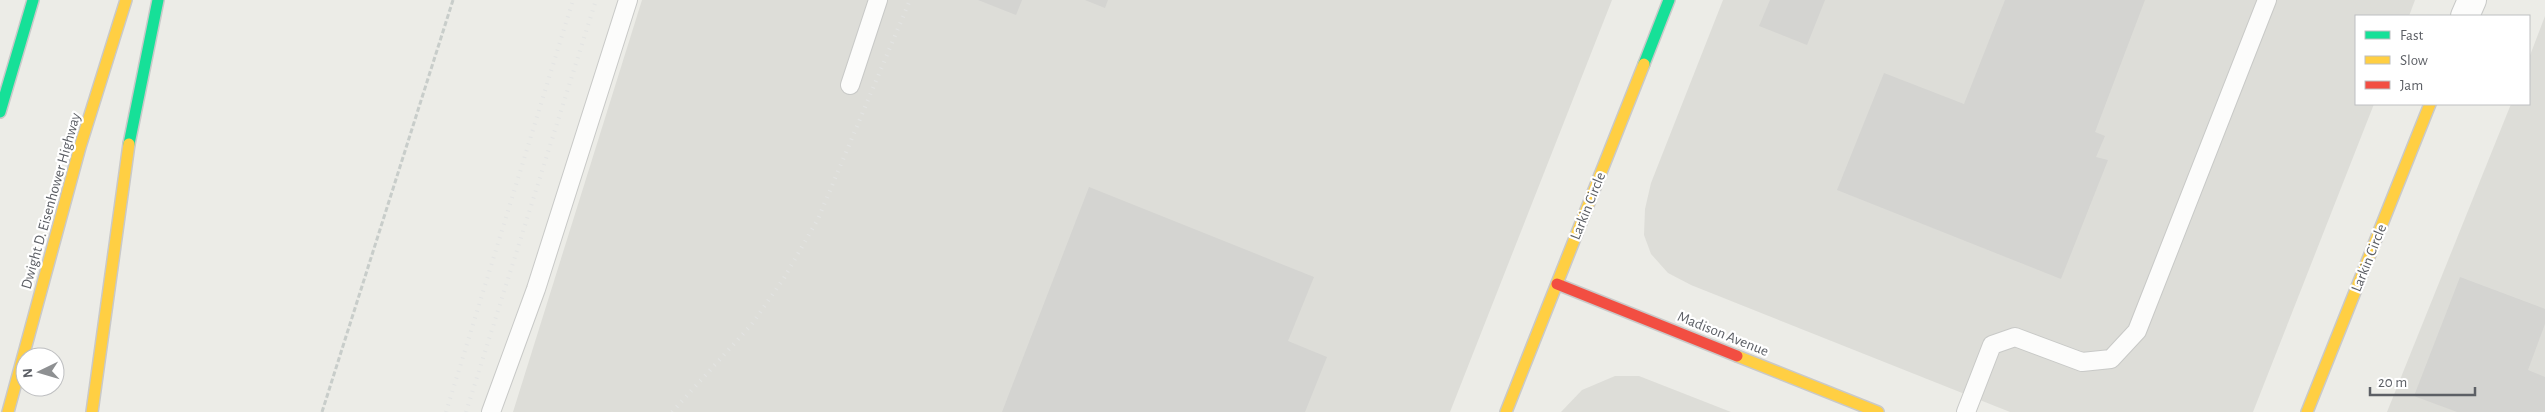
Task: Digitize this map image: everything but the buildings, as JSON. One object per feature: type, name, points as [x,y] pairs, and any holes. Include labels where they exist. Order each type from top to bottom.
[{"type":"main road","points":[[0,112],[33,0]]},
{"type":"main road","name":"Dwight D. Eisenhower Highway","points":[[8,412],[80,147],[126,0]]},
{"type":"main road","points":[[92,412],[131,130],[158,0]]},
{"type":"main road","name":"Larkin Circle","points":[[1506,412],[1669,0]]},
{"type":"main road","name":"Larkin Circle","points":[[2307,412],[2430,105]]},
{"type":"main road","name":"Madison Avenue","points":[[1557,284],[1878,412]]},
{"type":"street","points":[[2465,15],[2472,0]]},
{"type":"lane","points":[[491,412],[536,289],[628,0]]},
{"type":"lane","points":[[850,85],[878,0]]},
{"type":"lane","points":[[1966,412],[1992,345],[2015,337],[2082,362],[2112,359],[2137,331],[2267,0]]},
{"type":"path","points":[[322,412],[453,0]]},
{"type":"shaded area","points":[[642,0],[1612,0],[1450,412],[513,412]]},
{"type":"shaded area","points":[[1723,0],[2415,0],[2409,15],[2355,15],[2355,105],[2374,105],[2253,412],[2010,412],[1691,285],[1668,273],[1651,254],[1644,235],[1645,209],[1651,183]]},
{"type":"shaded area","points":[[2545,16],[2545,412],[2387,412],[2511,105],[2530,105],[2530,55]]},
{"type":"shaded area","points":[[1615,376],[1639,376],[1731,412],[1561,412],[1582,390]]},
{"type":"railway","points":[[446,412],[573,0]]},
{"type":"railway","points":[[466,412],[596,0]]},
{"type":"railway","points":[[672,412],[752,324],[784,278],[818,219],[910,0]]},
{"type":"traffic: fast","points":[[0,112],[33,0]]},
{"type":"traffic: fast","points":[[129,144],[158,0]]},
{"type":"traffic: fast","points":[[1644,64],[1669,0]]},
{"type":"traffic: slow","points":[[8,412],[80,147],[126,0]]},
{"type":"traffic: slow","points":[[1506,412],[1644,64]]},
{"type":"traffic: slow","points":[[2307,412],[2430,105]]},
{"type":"traffic: slow","points":[[92,412],[129,144]]},
{"type":"traffic: slow","points":[[1737,356],[1878,412]]},
{"type":"traffic: jam","points":[[1557,284],[1737,356]]}]
